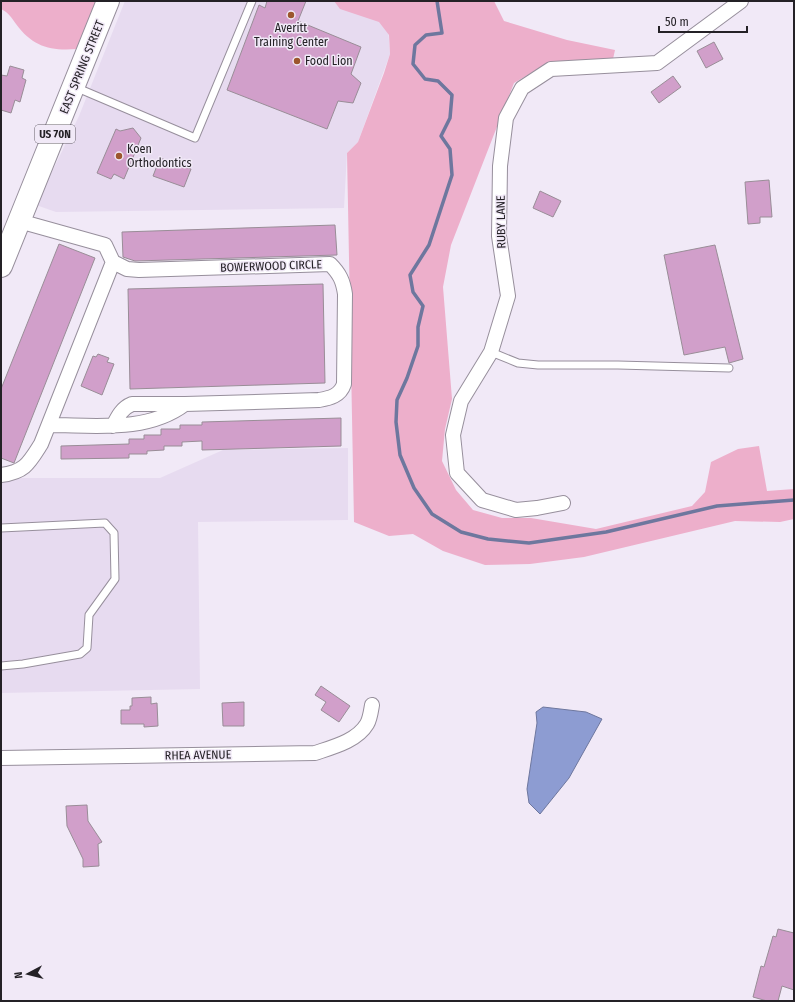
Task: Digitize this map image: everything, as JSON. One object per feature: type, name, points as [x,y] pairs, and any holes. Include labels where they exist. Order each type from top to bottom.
[{"type":"main road","name":"EAST SPRING STREET","points":[[1,266],[75,87],[108,1]]},
{"type":"street","name":"RUBY LANE","points":[[563,503],[516,510],[482,500],[457,473],[453,435],[461,401],[491,352],[508,296],[499,236],[500,166],[506,118],[522,88],[551,69],[657,62],[741,1]]},
{"type":"street","points":[[1,475],[19,472],[30,462],[41,444],[114,262],[105,245],[19,221]]},
{"type":"street","name":"BOWERWOOD CIRCLE","points":[[113,426],[125,407],[132,404],[319,400],[338,394],[344,384],[345,294],[343,281],[339,272],[330,264],[138,270],[127,269],[114,262]]},
{"type":"street","points":[[48,425],[120,426],[161,417],[173,412],[184,404]]},
{"type":"street","name":"RHEA AVENUE","points":[[1,758],[315,752],[335,747],[354,737],[367,723],[372,705]]},
{"type":"lane","points":[[75,87],[194,138],[252,1]]},
{"type":"lane","points":[[491,352],[518,363],[538,365],[618,365],[730,368]]},
{"type":"lane","points":[[1,528],[105,523],[114,533],[115,579],[89,615],[87,648],[80,654],[23,664],[1,666]]},
{"type":"shaded area","points":[[1,1],[96,1],[77,49],[58,49],[43,46],[29,38],[22,32],[10,15],[1,9]]},
{"type":"shaded area","points":[[125,1],[386,1],[390,54],[358,142],[347,153],[344,208],[56,212],[36,205],[79,116]]},
{"type":"shaded area","points":[[334,1],[494,1],[504,21],[567,40],[615,50],[613,59],[548,63],[514,83],[451,245],[443,287],[452,399],[445,429],[442,461],[456,490],[473,510],[502,518],[531,518],[596,529],[692,506],[705,492],[711,462],[738,449],[759,446],[767,491],[794,489],[794,519],[780,522],[735,521],[584,557],[530,564],[485,565],[443,551],[413,534],[389,536],[354,522],[347,153],[358,142],[390,54],[389,35],[379,22],[340,9]]},
{"type":"shaded area","points":[[348,448],[348,520],[198,522],[200,689],[1,693],[1,481],[22,478],[160,478],[223,450]]},
{"type":"water","points":[[543,707],[586,712],[602,719],[569,778],[540,814],[529,803],[527,789],[537,723],[536,712]]},
{"type":"building","name":"Food Lion","points":[[267,1],[306,1],[298,21],[361,47],[351,74],[361,83],[353,103],[338,101],[327,129],[227,90],[259,5],[265,8]]},
{"type":"building","points":[[714,42],[723,59],[706,68],[697,51]]},
{"type":"building","points":[[10,66],[24,70],[22,78],[26,80],[20,102],[15,100],[11,113],[1,110],[1,75],[7,76]]},
{"type":"building","points":[[673,76],[681,87],[659,103],[651,92]]},
{"type":"building","name":"Koen Orthodontics","points":[[133,128],[141,138],[124,179],[114,174],[111,179],[97,173],[116,129],[120,131]]},
{"type":"building","points":[[160,158],[191,169],[184,187],[153,176]]},
{"type":"building","points":[[769,180],[772,217],[760,217],[760,223],[748,224],[745,182]]},
{"type":"building","points":[[540,191],[561,201],[553,217],[533,208]]},
{"type":"building","points":[[335,225],[337,255],[135,261],[123,257],[122,232]]},
{"type":"building","points":[[59,244],[95,258],[14,463],[1,458],[1,389]]},
{"type":"building","points":[[715,245],[743,359],[729,363],[725,347],[684,355],[664,255]]},
{"type":"building","points":[[323,284],[325,383],[130,389],[128,289]]},
{"type":"building","points":[[98,354],[109,358],[107,362],[114,364],[102,395],[81,386],[93,356],[96,357]]},
{"type":"building","points":[[341,418],[341,446],[202,450],[202,441],[182,442],[182,446],[164,446],[164,450],[147,451],[147,454],[129,454],[129,458],[61,459],[61,446],[129,444],[129,439],[144,439],[144,435],[161,435],[161,429],[180,429],[180,425],[202,425],[202,422]]},
{"type":"building","points":[[321,686],[350,706],[339,722],[321,710],[326,702],[315,695]]},
{"type":"building","points":[[151,697],[151,704],[157,703],[158,726],[144,727],[144,724],[121,724],[121,710],[130,710],[130,706],[132,706],[132,698]]},
{"type":"building","points":[[244,702],[244,726],[223,726],[222,703]]},
{"type":"building","points":[[87,805],[88,821],[102,842],[98,844],[99,866],[83,867],[83,859],[67,826],[66,806]]},
{"type":"building","points":[[778,929],[794,933],[794,990],[782,986],[778,1001],[767,1001],[753,997],[761,966],[764,967],[773,936],[776,937]]},
{"type":"waterway","points":[[437,1],[442,33],[426,35],[415,45],[413,64],[425,79],[438,81],[452,95],[450,118],[441,136],[450,149],[452,175],[429,245],[410,275],[413,292],[423,306],[418,327],[418,346],[407,378],[397,400],[396,422],[400,455],[414,488],[432,514],[461,532],[488,539],[529,543],[606,532],[717,506],[794,500]]},
{"type":"place","name":"Averitt Training Center","points":[[291,15]]},
{"type":"place","name":"Food Lion","points":[[297,61]]},
{"type":"place","name":"Koen Orthodontics","points":[[119,156]]}]
